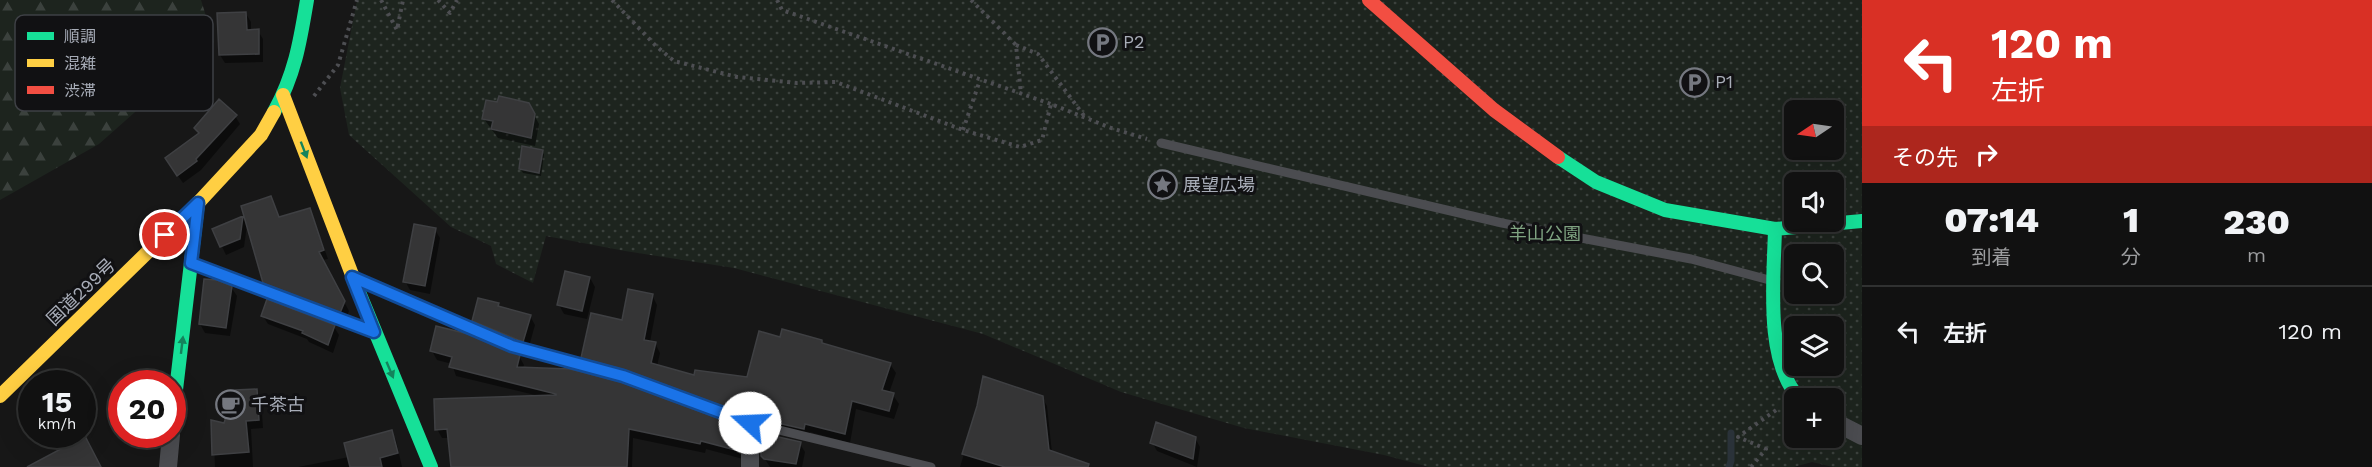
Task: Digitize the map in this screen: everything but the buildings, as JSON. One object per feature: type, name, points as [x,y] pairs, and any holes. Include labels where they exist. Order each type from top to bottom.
[{"type":"main road","name":"国道299号","points":[[0,396],[198,203],[261,135],[283,95],[298,55],[307,0]]},
{"type":"main road","points":[[1369,0],[1494,110],[1543,147],[1596,182],[1665,210],[1775,229],[1862,220]]},
{"type":"main road","points":[[283,95],[352,277],[431,467]]},
{"type":"main road","points":[[178,370],[198,203]]},
{"type":"main road","points":[[1775,229],[1774,281],[1778,348],[1782,369],[1790,388]]},
{"type":"street","points":[[750,423],[750,467]]},
{"type":"street","points":[[1844,427],[1862,436]]},
{"type":"street","points":[[168,467],[170,448]]},
{"type":"lane","points":[[1161,142],[1502,223],[1691,259],[1774,281]]},
{"type":"lane","points":[[191,263],[374,332]]},
{"type":"lane","points":[[352,277],[512,346],[623,376],[750,423],[931,467]]},
{"type":"path","points":[[293,123],[338,65],[357,0]]},
{"type":"path","points":[[381,0],[397,30],[403,0]]},
{"type":"path","points":[[438,0],[450,13],[457,0]]},
{"type":"path","points":[[612,0],[656,46],[674,61],[737,77],[797,83],[836,82],[963,130],[1020,147],[1042,140],[1051,104]]},
{"type":"path","points":[[777,0],[782,10],[791,14],[1051,104],[1111,128],[1161,142]]},
{"type":"path","points":[[971,0],[1016,45],[1038,54],[1085,118]]},
{"type":"path","points":[[1016,45],[1021,94]]},
{"type":"path","points":[[963,130],[980,80]]},
{"type":"path","points":[[1751,467],[1766,449],[1738,437],[1784,404]]},
{"type":"green space","points":[[0,0],[201,0],[206,15],[15,15],[15,111],[136,111],[99,144],[0,200]]},
{"type":"green space","name":"羊山公園","points":[[357,0],[1862,0],[1862,467],[1833,467],[1812,462],[1794,467],[1429,467],[1384,455],[1244,428],[1121,392],[983,334],[734,268],[546,236],[533,283],[496,264],[491,246],[451,227],[349,135],[340,88]]},
{"type":"waterway","points":[[1729,467],[1731,433]]},
{"type":"traffic: fast","points":[[274,112],[292,71],[307,0]]},
{"type":"traffic: fast","points":[[1558,157],[1596,182],[1665,210],[1775,229],[1862,221]]},
{"type":"traffic: fast","points":[[178,370],[198,203]]},
{"type":"traffic: fast","points":[[1775,229],[1773,294],[1776,342],[1781,364],[1792,388]]},
{"type":"traffic: fast","points":[[356,285],[431,467]]},
{"type":"traffic: slow","points":[[283,95],[356,285]]},
{"type":"traffic: slow","points":[[0,396],[198,203],[261,135],[274,112]]},
{"type":"traffic: jam","points":[[1369,0],[1494,110],[1558,157]]},
{"type":"place","name":"P2","points":[[1102,42]]},
{"type":"place","name":"P1","points":[[1694,82]]},
{"type":"place","name":"展望広場","points":[[1162,185]]},
{"type":"place","name":"千茶古","points":[[230,405]]},
{"type":"route","points":[[165,235],[198,203],[191,263],[374,332],[352,277],[512,346],[623,376],[750,423]]}]
